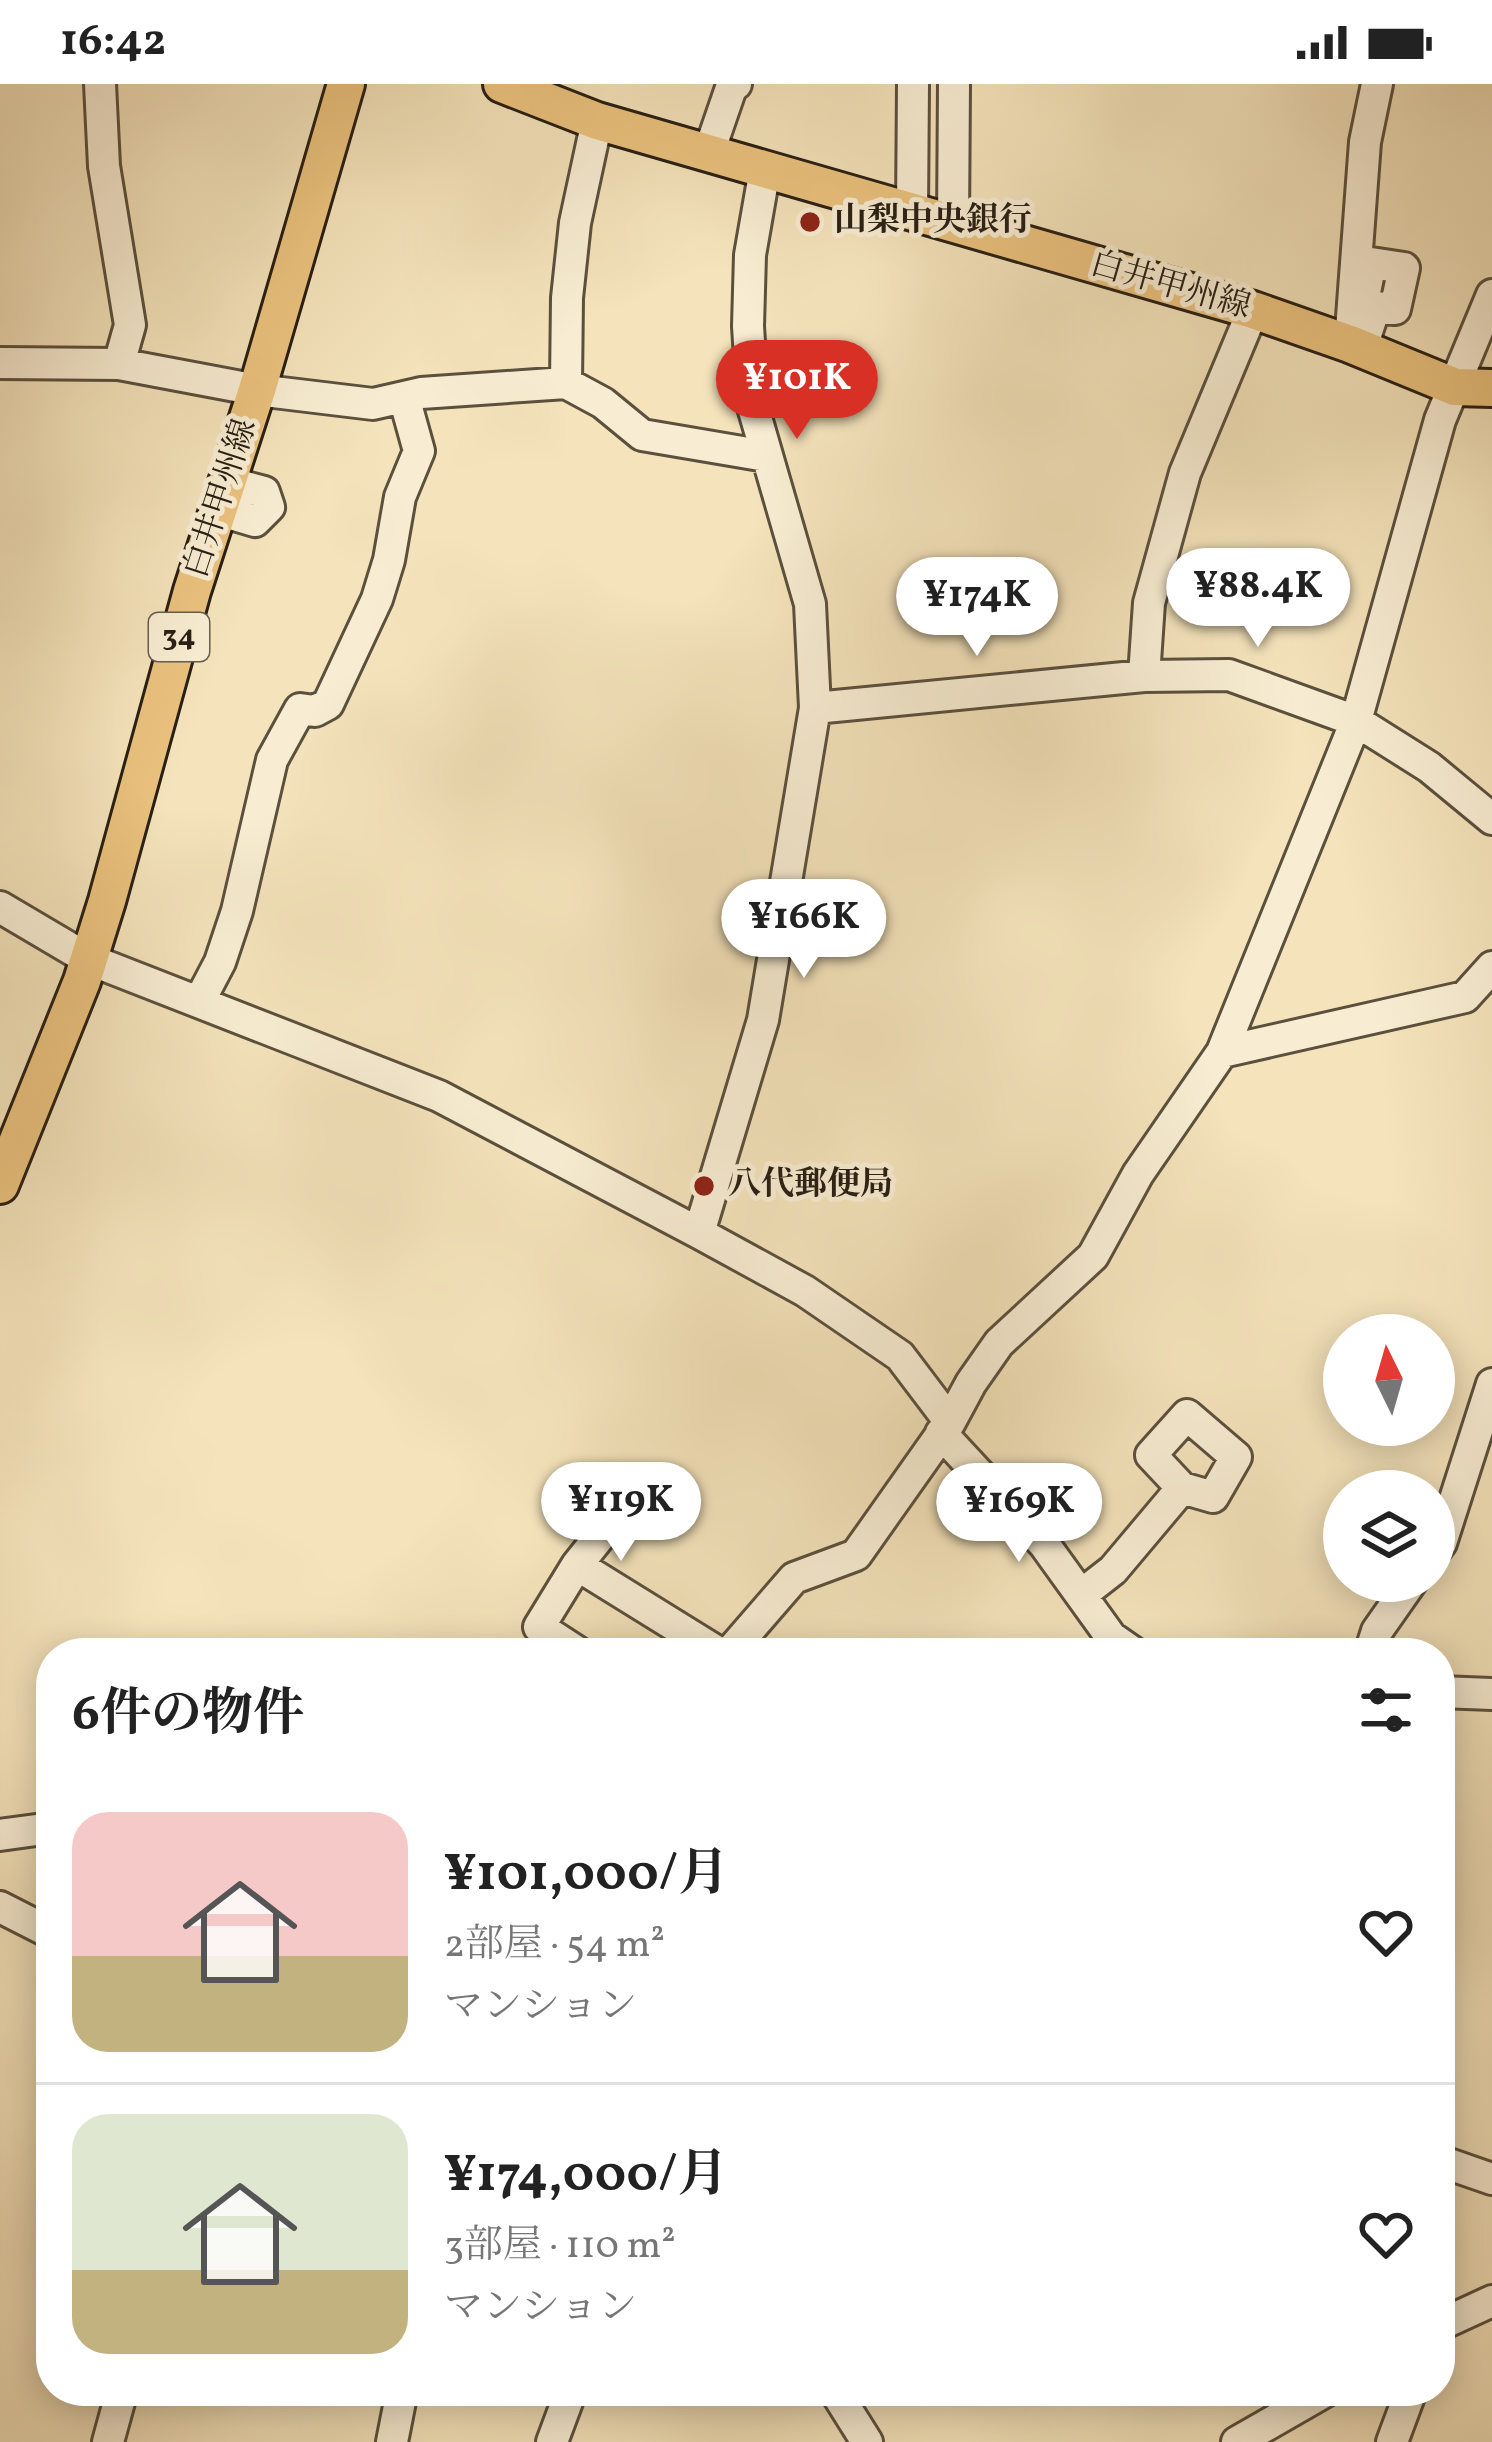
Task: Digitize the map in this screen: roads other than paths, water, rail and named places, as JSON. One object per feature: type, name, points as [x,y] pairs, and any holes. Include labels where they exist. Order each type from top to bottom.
[{"type":"main road","name":"白井甲州線","points":[[0,1185],[88,958],[346,84]]},
{"type":"main road","name":"白井甲州線","points":[[502,84],[597,121],[1253,310],[1454,386],[1492,388]]},
{"type":"street","points":[[100,84],[104,166],[130,325],[119,364]]},
{"type":"street","points":[[709,152],[736,84]]},
{"type":"street","points":[[912,213],[913,84]]},
{"type":"street","points":[[952,225],[954,84]]},
{"type":"street","points":[[1355,346],[1365,142],[1377,84]]},
{"type":"street","points":[[566,382],[574,223],[597,121]]},
{"type":"street","points":[[700,1233],[764,1020],[815,708],[810,604],[753,407],[750,255],[765,169]]},
{"type":"street","points":[[742,1638],[794,1578],[856,1555],[999,1343],[1094,1256],[1138,1174],[1222,1052],[1356,721],[1440,420],[1492,295]]},
{"type":"street","points":[[1144,676],[1148,603],[1185,473],[1253,310]]},
{"type":"street","points":[[0,363],[119,364],[257,390],[373,404],[566,382],[603,403],[643,435],[766,456]]},
{"type":"street","points":[[199,1002],[220,962],[236,911],[272,760],[300,709],[315,711],[328,704],[377,598],[400,497],[418,451],[404,397]]},
{"type":"street","points":[[815,708],[1144,676],[1229,675],[1356,721],[1429,767],[1492,819]]},
{"type":"street","points":[[0,907],[88,958],[439,1096],[805,1291],[900,1356],[946,1427],[1045,1544],[1115,1638]]},
{"type":"street","points":[[1222,1052],[1465,998],[1492,968]]},
{"type":"street","points":[[1455,1499],[1492,1384]]},
{"type":"street","points":[[556,1638],[539,1627],[578,1565],[644,1481]]},
{"type":"street","points":[[1081,1594],[1113,1570],[1182,1488]]},
{"type":"street","points":[[578,1565],[695,1638]]},
{"type":"street","points":[[1375,1638],[1397,1602]]},
{"type":"street","points":[[1455,1693],[1492,1694]]},
{"type":"street","points":[[0,1835],[36,1830]]},
{"type":"street","points":[[0,1907],[36,1925]]},
{"type":"street","points":[[1455,2166],[1492,2179]]},
{"type":"street","points":[[1455,2318],[1492,2301]]},
{"type":"street","points":[[108,2442],[118,2406]]},
{"type":"street","points":[[392,2442],[399,2406]]},
{"type":"street","points":[[553,2442],[566,2406]]},
{"type":"street","points":[[844,2406],[867,2442]]},
{"type":"street","points":[[1237,2442],[1300,2406]]},
{"type":"street","points":[[1392,2442],[1405,2406]]},
{"type":"place","name":"山梨中央銀行","points":[[810,222]]},
{"type":"place","name":"八代郵便局","points":[[704,1186]]}]
